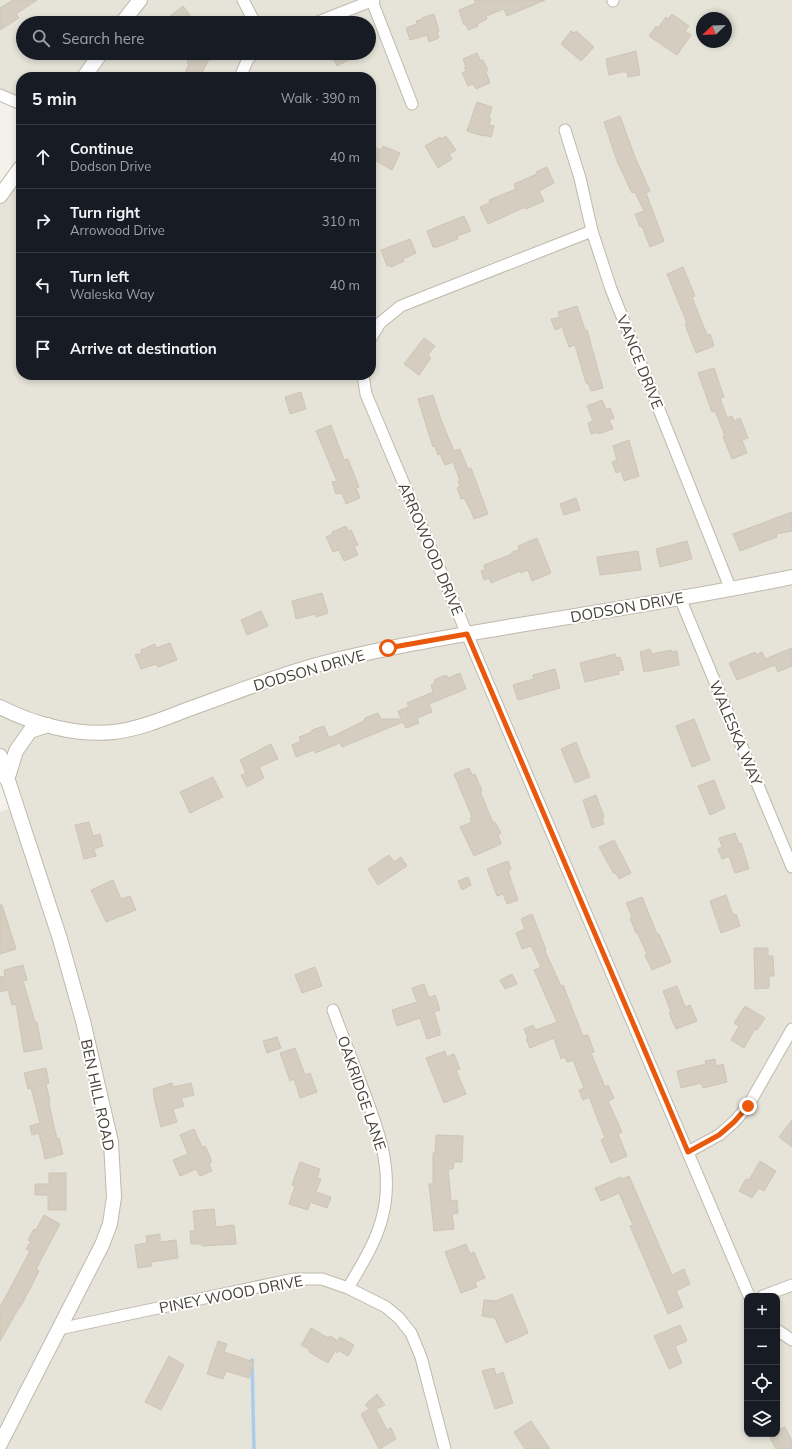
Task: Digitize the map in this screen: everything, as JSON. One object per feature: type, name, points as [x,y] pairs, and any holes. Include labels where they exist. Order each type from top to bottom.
[{"type":"street","points":[[127,16],[140,0]]},
{"type":"street","points":[[243,0],[251,16]]},
{"type":"street","points":[[333,16],[373,0],[412,104]]},
{"type":"street","points":[[88,72],[96,60]]},
{"type":"street","points":[[242,72],[248,60]]},
{"type":"street","points":[[0,95],[16,102]]},
{"type":"street","name":"VANCE DRIVE","points":[[565,130],[580,178],[592,231],[611,289],[731,590]]},
{"type":"street","points":[[0,196],[16,174]]},
{"type":"street","points":[[376,330],[380,323],[401,306],[592,231]]},
{"type":"street","name":"ARROWOOD DRIVE","points":[[364,380],[366,394],[748,1293]]},
{"type":"street","name":"DODSON DRIVE","points":[[0,706],[19,717],[48,725],[86,732],[115,732],[142,726],[269,680],[323,663],[388,648],[731,590],[792,577]]},
{"type":"street","name":"WALESKA WAY","points":[[680,598],[792,867]]},
{"type":"street","points":[[7,780],[16,751],[30,731],[48,725]]},
{"type":"street","name":"BEN HILL ROAD","points":[[0,756],[60,939],[83,1021],[111,1142],[114,1197],[110,1224],[102,1245],[0,1444]]},
{"type":"street","name":"OAKRIDGE LANE","points":[[333,1010],[379,1132],[387,1186],[384,1213],[379,1230],[369,1252],[348,1288]]},
{"type":"street","points":[[688,1152],[719,1135],[734,1122],[748,1106],[792,1029]]},
{"type":"street","name":"PINEY WOOD DRIVE","points":[[59,1329],[294,1279],[322,1279],[348,1288],[386,1307],[411,1333],[421,1357],[445,1449]]},
{"type":"street","points":[[771,1293],[792,1285]]},
{"type":"street","points":[[780,1332],[792,1340]]},
{"type":"shaded area","points":[[0,0],[792,0],[792,1449],[0,1449],[0,812],[11,808],[0,774],[0,188],[16,164],[16,380],[376,380],[376,72],[16,72],[16,104],[0,96]]},
{"type":"building","points":[[13,0],[37,0],[16,14],[18,16],[16,16],[16,20],[0,30],[0,8]]},
{"type":"building","points":[[474,0],[545,0],[507,16],[504,9],[486,16],[487,19],[477,24],[478,26],[468,30],[466,24],[464,25],[459,10],[476,3]]},
{"type":"building","points":[[183,6],[190,15],[189,16],[170,16]]},
{"type":"building","points":[[434,14],[439,31],[437,32],[439,38],[429,42],[427,35],[410,40],[406,28],[417,24],[416,21],[423,19],[422,18]]},
{"type":"building","points":[[672,14],[689,26],[685,31],[691,35],[677,55],[649,36],[656,26],[658,28],[666,17],[668,19]]},
{"type":"building","points":[[571,31],[574,33],[576,31],[594,47],[581,61],[561,44]]},
{"type":"building","points":[[636,51],[640,75],[628,77],[627,72],[622,72],[609,75],[606,59]]},
{"type":"building","points":[[477,53],[480,60],[483,60],[488,70],[486,72],[490,83],[476,89],[473,84],[468,86],[462,73],[466,71],[464,68],[466,67],[463,59]]},
{"type":"building","points":[[188,60],[208,60],[202,72],[185,72],[189,64],[187,63]]},
{"type":"building","points":[[334,60],[349,60],[337,66]]},
{"type":"building","points":[[477,102],[492,107],[489,125],[494,126],[491,137],[467,131]]},
{"type":"building","points":[[620,116],[635,157],[650,191],[646,193],[664,241],[650,247],[642,226],[640,227],[635,214],[644,211],[635,192],[632,193],[617,161],[604,122]]},
{"type":"building","points":[[446,136],[456,150],[449,154],[452,159],[438,168],[425,146],[440,137],[441,139]]},
{"type":"building","points":[[383,146],[400,153],[392,170],[376,161],[376,148],[381,150]]},
{"type":"building","points":[[547,167],[554,183],[539,191],[544,201],[526,209],[525,207],[488,224],[480,207],[490,203],[489,200],[516,189],[514,184],[537,174],[536,172]]},
{"type":"building","points":[[464,216],[471,231],[457,236],[458,239],[437,247],[433,247],[427,231]]},
{"type":"building","points":[[410,239],[416,253],[391,267],[390,265],[387,266],[381,250]]},
{"type":"building","points":[[683,267],[695,296],[692,297],[707,335],[710,334],[714,346],[696,353],[685,324],[687,323],[667,274]]},
{"type":"building","points":[[577,306],[585,330],[587,330],[603,388],[591,391],[588,383],[586,383],[575,345],[569,347],[562,327],[555,330],[551,319],[560,317],[558,312]]},
{"type":"building","points":[[424,338],[435,346],[428,355],[431,358],[419,375],[404,364]]},
{"type":"building","points":[[714,368],[724,397],[720,398],[727,418],[732,416],[734,421],[740,418],[748,438],[742,440],[747,453],[732,459],[723,437],[725,436],[715,411],[712,412],[698,373]]},
{"type":"building","points":[[301,392],[306,409],[290,414],[285,397]]},
{"type":"building","points":[[433,395],[441,420],[454,451],[460,449],[468,469],[471,468],[488,514],[474,519],[464,498],[461,499],[457,488],[460,487],[458,481],[460,481],[453,462],[445,465],[440,454],[438,455],[435,446],[433,447],[418,399]]},
{"type":"building","points":[[602,400],[606,409],[610,408],[614,418],[609,420],[613,429],[598,434],[597,432],[591,434],[588,423],[593,421],[587,406]]},
{"type":"building","points":[[331,425],[344,460],[348,459],[359,487],[356,488],[360,498],[346,504],[342,493],[336,494],[332,482],[337,481],[316,431]]},
{"type":"building","points":[[629,440],[639,476],[624,481],[621,471],[616,473],[612,462],[617,460],[613,446]]},
{"type":"building","points":[[576,498],[580,510],[564,515],[560,504]]},
{"type":"building","points":[[792,512],[792,531],[776,534],[777,537],[740,551],[733,534]]},
{"type":"building","points":[[346,526],[348,531],[351,530],[358,545],[354,546],[358,555],[344,561],[339,550],[333,552],[326,537],[333,534],[332,532]]},
{"type":"building","points":[[537,538],[551,573],[532,581],[528,570],[521,573],[520,571],[491,583],[489,578],[484,580],[481,571],[485,570],[484,565],[512,554],[512,552],[519,550],[518,546]]},
{"type":"building","points":[[687,541],[692,559],[660,567],[656,549]]},
{"type":"building","points":[[638,551],[641,570],[600,575],[597,557]]},
{"type":"building","points":[[322,593],[328,613],[316,617],[315,614],[296,619],[292,601]]},
{"type":"building","points":[[261,611],[268,626],[247,635],[241,620]]},
{"type":"building","points":[[170,643],[177,660],[158,667],[156,664],[141,669],[135,655],[142,653],[141,650],[155,644],[156,648]]},
{"type":"building","points":[[792,648],[792,666],[778,672],[775,665],[737,680],[729,663],[755,652],[756,655],[762,652],[765,659]]},
{"type":"building","points":[[650,649],[652,654],[671,650],[671,652],[677,651],[679,665],[644,672],[640,652]]},
{"type":"building","points":[[615,654],[616,658],[620,657],[624,670],[618,671],[619,674],[585,682],[580,663]]},
{"type":"building","points":[[555,669],[560,688],[518,700],[513,685],[534,679],[533,675]]},
{"type":"building","points":[[460,673],[466,689],[429,704],[432,712],[417,718],[419,723],[406,728],[403,722],[342,747],[340,743],[315,753],[314,750],[296,757],[292,745],[301,741],[299,737],[312,732],[312,730],[324,726],[329,738],[364,721],[365,718],[378,713],[381,719],[401,719],[398,711],[409,707],[407,703],[433,692],[431,685],[435,683],[434,680],[446,675],[448,678]]},
{"type":"building","points":[[694,719],[710,760],[692,767],[676,726]]},
{"type":"building","points":[[576,742],[590,777],[575,783],[561,749]]},
{"type":"building","points":[[271,744],[278,759],[259,767],[264,778],[247,787],[241,775],[246,773],[240,760]]},
{"type":"building","points":[[469,768],[472,775],[475,774],[493,823],[495,822],[501,833],[498,835],[501,844],[474,856],[460,827],[472,822],[470,818],[472,817],[454,774]]},
{"type":"building","points":[[213,777],[223,797],[190,813],[180,792]]},
{"type":"building","points":[[714,780],[725,808],[710,815],[698,786]]},
{"type":"building","points":[[596,795],[604,817],[602,818],[604,824],[592,828],[583,800]]},
{"type":"building","points":[[89,822],[93,836],[100,834],[103,846],[94,849],[96,856],[84,859],[75,825]]},
{"type":"building","points":[[735,833],[739,844],[741,843],[749,869],[735,873],[729,856],[722,859],[718,849],[722,847],[719,838]]},
{"type":"building","points":[[614,840],[631,873],[619,879],[616,873],[614,874],[599,847]]},
{"type":"building","points":[[389,855],[394,862],[401,857],[407,866],[378,885],[368,869]]},
{"type":"building","points":[[508,861],[511,869],[508,871],[518,900],[507,904],[503,894],[497,896],[487,869]]},
{"type":"building","points":[[468,877],[471,885],[462,890],[458,881]]},
{"type":"building","points":[[113,880],[121,899],[130,896],[136,910],[106,922],[91,890]]},
{"type":"building","points":[[726,895],[733,915],[736,914],[740,926],[721,933],[710,901]]},
{"type":"building","points":[[642,897],[657,934],[659,934],[671,962],[652,970],[645,955],[647,954],[630,918],[632,917],[626,903]]},
{"type":"building","points":[[0,905],[2,905],[16,949],[0,954]]},
{"type":"building","points":[[532,914],[546,950],[545,951],[561,986],[563,985],[583,1036],[588,1035],[594,1052],[591,1053],[605,1087],[608,1085],[614,1098],[608,1101],[622,1132],[618,1134],[627,1156],[611,1163],[601,1140],[605,1138],[589,1097],[583,1100],[579,1090],[584,1088],[573,1060],[567,1062],[565,1057],[561,1059],[554,1038],[530,1048],[526,1039],[528,1039],[524,1029],[533,1025],[536,1030],[557,1022],[534,970],[541,967],[531,946],[522,949],[516,933],[525,929],[521,919]]},
{"type":"building","points":[[754,948],[768,948],[768,956],[773,956],[774,976],[769,976],[769,988],[755,989]]},
{"type":"building","points":[[23,965],[27,980],[23,981],[35,1022],[37,1022],[42,1049],[24,1052],[16,1004],[12,1005],[8,990],[0,992],[0,977],[5,976],[4,970]]},
{"type":"building","points":[[315,967],[322,986],[302,993],[295,975]]},
{"type":"building","points":[[512,974],[517,984],[505,989],[500,980]]},
{"type":"building","points":[[424,984],[429,998],[435,995],[440,1010],[434,1012],[440,1035],[427,1039],[420,1018],[397,1026],[392,1010],[417,1002],[412,988]]},
{"type":"building","points":[[677,986],[685,1007],[690,1005],[697,1021],[676,1029],[669,1013],[671,1012],[663,991]]},
{"type":"building","points":[[745,1006],[765,1018],[757,1030],[755,1029],[744,1048],[731,1040],[739,1026],[734,1023]]},
{"type":"building","points":[[277,1037],[281,1048],[267,1053],[263,1041]]},
{"type":"building","points":[[295,1048],[305,1075],[310,1073],[317,1092],[300,1098],[294,1079],[290,1081],[280,1053]]},
{"type":"building","points":[[445,1051],[447,1057],[454,1054],[460,1069],[456,1070],[466,1094],[444,1103],[426,1058]]},
{"type":"building","points":[[715,1059],[716,1066],[723,1064],[727,1082],[703,1088],[701,1083],[681,1088],[677,1071],[706,1064],[705,1061]]},
{"type":"building","points":[[46,1068],[49,1083],[46,1084],[50,1101],[49,1104],[57,1139],[59,1138],[63,1154],[45,1159],[39,1133],[32,1135],[30,1126],[40,1123],[31,1088],[28,1089],[24,1073]]},
{"type":"building","points":[[172,1083],[173,1087],[191,1083],[194,1095],[181,1098],[184,1106],[173,1109],[177,1122],[161,1127],[153,1089]]},
{"type":"building","points":[[792,1120],[792,1147],[779,1137]]},
{"type":"building","points":[[194,1129],[202,1147],[205,1146],[211,1159],[211,1163],[209,1164],[212,1171],[200,1176],[196,1169],[180,1176],[173,1160],[188,1154],[180,1135]]},
{"type":"building","points":[[436,1135],[463,1136],[462,1162],[454,1162],[453,1169],[448,1169],[451,1201],[457,1200],[458,1213],[452,1214],[454,1229],[434,1231],[429,1184],[433,1184],[433,1153],[435,1153]]},
{"type":"building","points":[[760,1161],[776,1171],[764,1191],[759,1188],[752,1198],[739,1191],[746,1179],[749,1180]]},
{"type":"building","points":[[300,1162],[320,1169],[317,1178],[321,1179],[316,1192],[331,1197],[327,1208],[310,1202],[308,1210],[289,1204],[295,1186],[292,1185]]},
{"type":"building","points":[[49,1173],[66,1173],[66,1210],[48,1210],[48,1195],[35,1195],[35,1184],[49,1184]]},
{"type":"building","points":[[629,1176],[672,1275],[684,1269],[690,1284],[676,1291],[683,1307],[668,1314],[630,1226],[633,1225],[619,1193],[601,1201],[595,1188],[621,1177],[622,1179]]},
{"type":"building","points":[[214,1209],[216,1227],[234,1225],[236,1244],[202,1246],[201,1244],[191,1244],[190,1231],[195,1231],[193,1211]]},
{"type":"building","points":[[44,1215],[60,1224],[36,1269],[39,1271],[21,1306],[0,1341],[0,1307],[30,1251],[26,1249],[31,1241],[28,1240],[34,1229],[36,1230]]},
{"type":"building","points":[[160,1234],[160,1242],[176,1240],[178,1258],[151,1262],[152,1266],[138,1268],[135,1245],[147,1243],[146,1236]]},
{"type":"building","points":[[466,1244],[470,1254],[474,1252],[485,1278],[475,1282],[477,1287],[461,1293],[445,1252]]},
{"type":"building","points":[[512,1294],[528,1333],[506,1343],[495,1318],[482,1316],[484,1300],[496,1301]]},
{"type":"building","points":[[680,1325],[687,1341],[675,1346],[682,1363],[669,1369],[654,1336]]},
{"type":"building","points":[[311,1328],[328,1338],[330,1336],[338,1341],[340,1337],[354,1345],[348,1356],[338,1350],[337,1353],[335,1351],[328,1363],[309,1352],[310,1350],[301,1345]]},
{"type":"building","points":[[218,1341],[227,1344],[224,1352],[254,1362],[249,1378],[226,1371],[223,1379],[207,1374]]},
{"type":"building","points":[[169,1356],[184,1365],[161,1410],[145,1402]]},
{"type":"building","points":[[494,1368],[496,1375],[503,1372],[513,1403],[495,1409],[482,1371]]},
{"type":"building","points":[[377,1394],[385,1405],[376,1409],[387,1430],[391,1428],[396,1439],[379,1449],[361,1414],[369,1409],[365,1405]]},
{"type":"building","points":[[531,1421],[550,1449],[525,1449],[514,1432]]},
{"type":"building","points":[[785,1427],[792,1441],[792,1449],[776,1449],[770,1437],[780,1437],[780,1429]]},
{"type":"waterway","points":[[252,1360],[254,1449]]},
{"type":"route","points":[[388,648],[467,634],[688,1152],[719,1135],[734,1122],[748,1106]]}]
